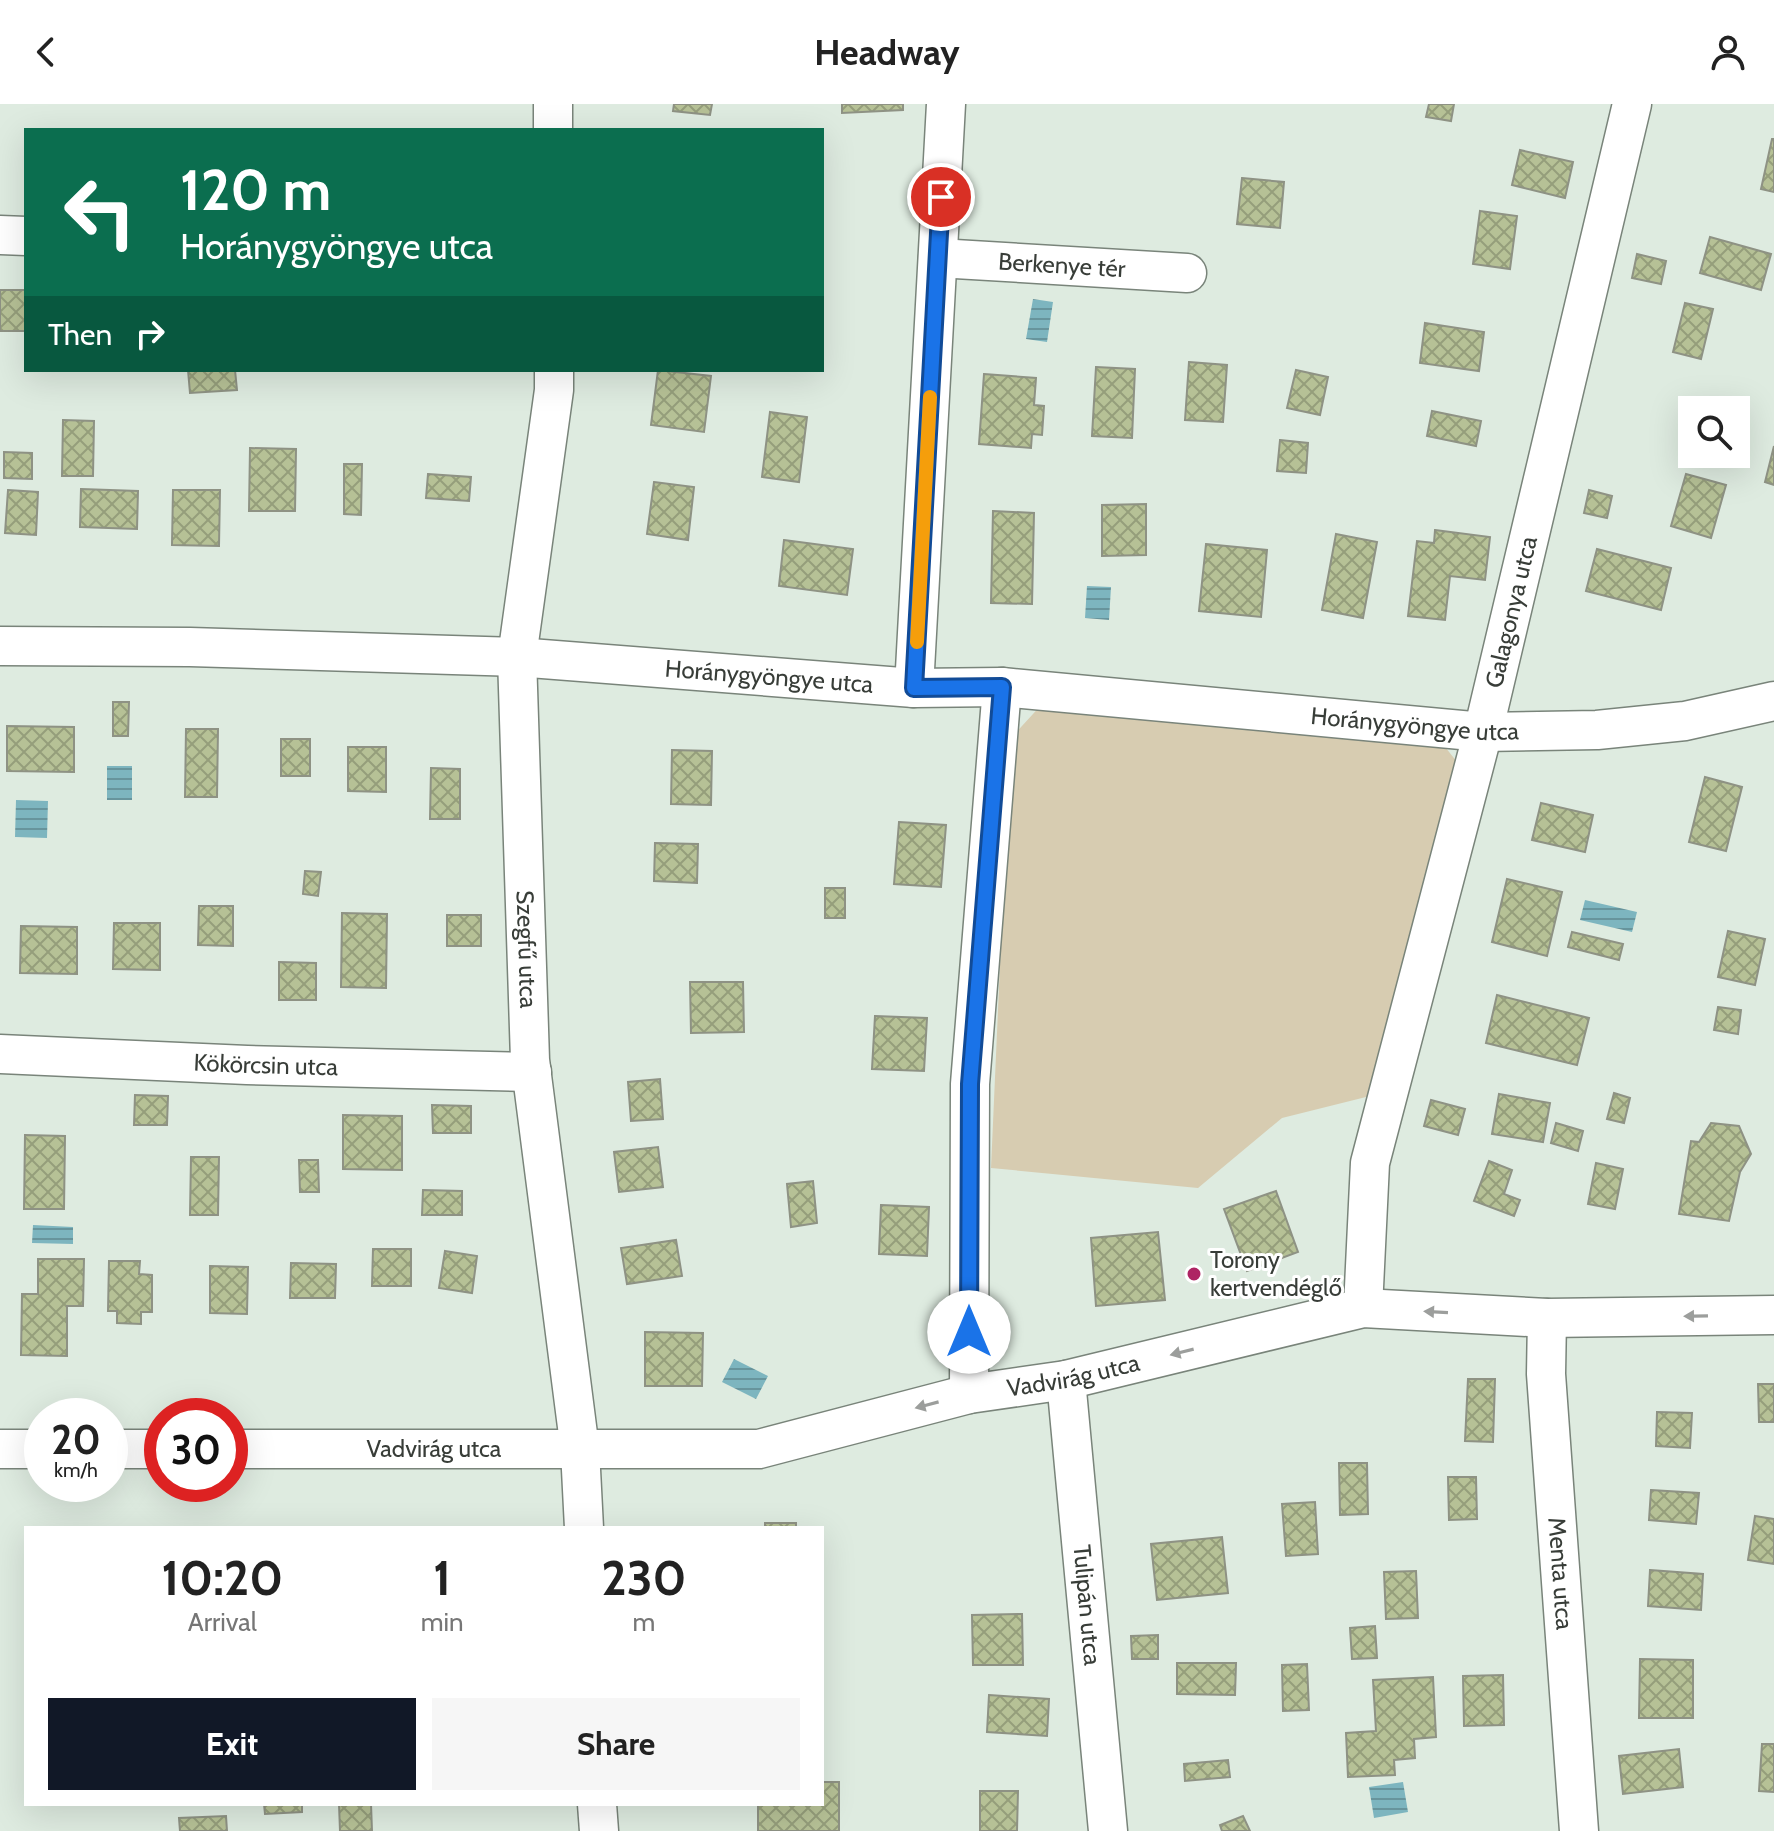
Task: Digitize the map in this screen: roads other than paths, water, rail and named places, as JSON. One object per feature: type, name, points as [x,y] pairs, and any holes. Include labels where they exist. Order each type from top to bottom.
[{"type":"street","points":[[553,104],[553,128]]},
{"type":"street","points":[[914,688],[946,104]]},
{"type":"street","name":"Galagonya utca","points":[[1363,1308],[1370,1163],[1483,732],[1632,104]]},
{"type":"street","points":[[0,235],[24,236]]},
{"type":"street","name":"Berkenye tér","points":[[938,258],[1187,273]]},
{"type":"street","name":"Szegfű utca","points":[[554,372],[517,657],[532,1072],[580,1450],[584,1526]]},
{"type":"street","name":"Horánygyöngye utca","points":[[0,646],[190,647],[517,657],[914,688],[1002,687],[1483,732],[1597,730],[1685,721],[1774,701]]},
{"type":"street","points":[[969,1394],[970,1084],[1002,687]]},
{"type":"street","name":"Kökörcsin utca","points":[[0,1054],[247,1065],[532,1072]]},
{"type":"street","name":"Vadvirág utca","points":[[248,1449],[759,1449],[969,1394],[1066,1380],[1363,1308],[1547,1318],[1774,1315]]},
{"type":"street","name":"Menta utca","points":[[1547,1318],[1546,1374],[1579,1831]]},
{"type":"street","name":"Tulipán utca","points":[[1066,1380],[1108,1831]]},
{"type":"street","points":[[0,1449],[24,1449]]},
{"type":"street","points":[[597,1806],[599,1831]]},
{"type":"water","points":[[1033,299],[1053,302],[1047,342],[1026,339]]},
{"type":"water","points":[[1087,586],[1111,587],[1109,620],[1085,618]]},
{"type":"water","points":[[107,766],[132,766],[132,800],[107,800]]},
{"type":"water","points":[[16,800],[48,801],[47,838],[15,837]]},
{"type":"water","points":[[1585,900],[1637,912],[1632,932],[1580,920]]},
{"type":"water","points":[[33,1225],[73,1227],[73,1244],[32,1243]]},
{"type":"water","points":[[734,1359],[768,1376],[756,1399],[722,1382]]},
{"type":"water","points":[[1403,1782],[1408,1812],[1374,1818],[1369,1787]]},
{"type":"place","name":"Torony kertvendéglő","points":[[1194,1274]]}]
